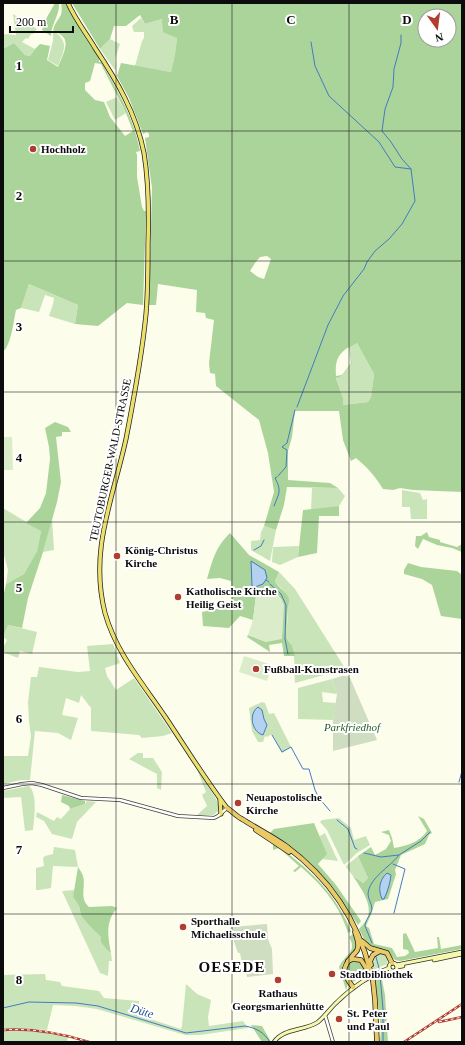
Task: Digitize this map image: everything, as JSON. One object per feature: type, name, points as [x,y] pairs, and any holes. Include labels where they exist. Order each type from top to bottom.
[{"type":"highway","points":[[227,808],[236,819],[273,839],[305,862],[318,874],[335,894],[361,939],[370,948],[387,953],[395,965]]},
{"type":"highway","points":[[353,987],[344,973],[344,966],[358,948],[355,929]]},
{"type":"highway","points":[[355,929],[369,970]]},
{"type":"highway","points":[[361,939],[375,1000],[376,1042]]},
{"type":"highway","points":[[369,970],[371,958],[373,955],[381,951]]},
{"type":"highway","points":[[348,961],[353,959],[361,960],[369,970]]},
{"type":"main road","name":"TEUTOBURGER-WALD-STRASSE","points":[[68,3],[77,20],[120,87],[132,112],[144,153],[148,195],[145,316],[134,396],[127,433],[101,540],[99,573],[102,597],[108,623],[122,654],[227,808]]},
{"type":"main road","points":[[220,799],[221,814]]},
{"type":"main road","points":[[274,1042],[283,1034],[310,1026],[319,1021],[353,987],[366,978],[389,968],[390,964],[395,965],[461,954]]},
{"type":"main road","points":[[389,968],[393,971],[396,969],[395,965]]},
{"type":"street","points":[[3,788],[32,783],[81,798],[126,801],[178,816],[211,818],[221,814],[227,808]]},
{"type":"street","points":[[325,1014],[333,1042]]},
{"type":"green space","points":[[55,3],[59,3],[59,7],[52,27],[51,36],[42,30]]},
{"type":"green space","points":[[61,3],[65,3],[99,58],[99,62],[101,62],[125,105],[134,127],[140,151],[136,152],[137,177],[142,207],[144,211],[146,211],[143,305],[127,303],[98,326],[75,324],[78,305],[29,284],[21,308],[16,310],[11,336],[5,350],[3,349],[3,49],[14,43],[25,55],[30,56],[40,44],[50,46],[47,60],[58,67],[66,44],[64,38],[53,30],[61,15]],"holes":[[[95,63],[101,64],[126,113],[133,131],[125,136],[110,117],[104,102],[95,100],[85,90],[85,83],[90,81]]]},
{"type":"green space","points":[[72,3],[462,3],[462,492],[400,488],[393,490],[383,489],[374,476],[360,461],[356,458],[351,461],[343,440],[339,411],[295,411],[292,437],[288,451],[288,480],[330,483],[338,488],[287,487],[284,505],[276,530],[264,526],[274,492],[268,453],[259,420],[216,386],[215,374],[210,373],[209,363],[214,320],[206,318],[205,313],[196,312],[197,290],[158,284],[156,305],[149,305],[152,188],[145,138],[149,137],[149,134],[147,132],[143,134],[129,98],[117,76],[121,63],[171,72],[177,38],[163,32],[162,19],[145,24],[140,15],[126,26],[114,26],[110,39],[100,49]],"holes":[[[267,256],[271,259],[264,279],[258,277],[250,271],[260,257]],[[357,343],[374,374],[371,397],[368,402],[343,405],[343,398],[336,378],[342,376],[352,363],[350,347]],[[349,347],[351,363],[342,375],[336,376],[336,367],[339,356]]]},
{"type":"green space","points":[[13,14],[37,29],[28,39],[26,38],[22,42],[35,49],[30,56],[25,55],[14,43],[3,49],[3,34],[16,35]]},
{"type":"green space","points":[[141,18],[145,24],[162,19],[177,38],[171,72],[135,66],[144,38],[144,32],[134,32],[132,26]]},
{"type":"green space","points":[[53,30],[62,38],[64,46],[58,66],[48,60],[53,41]]},
{"type":"green space","points":[[110,39],[120,44],[115,59],[115,70],[100,49]]},
{"type":"green space","points":[[117,97],[126,113],[115,120],[106,102]]},
{"type":"green space","points":[[29,284],[78,305],[75,324],[49,316],[54,298],[45,295],[39,312],[21,308]]},
{"type":"green space","points":[[357,343],[374,374],[371,397],[368,402],[343,405],[343,398],[336,377],[342,376],[352,363],[350,346]]},
{"type":"green space","points":[[55,422],[68,427],[71,432],[62,432],[62,436],[56,437],[61,482],[57,502],[28,598],[22,628],[8,625],[3,637],[3,598],[6,584],[24,574],[37,551],[41,531],[26,523],[40,508],[46,493],[50,459],[45,428]]},
{"type":"green space","points":[[3,437],[12,437],[13,470],[3,470]]},
{"type":"green space","points":[[312,488],[338,488],[345,496],[339,506],[311,510]]},
{"type":"green space","points":[[402,490],[420,493],[423,500],[427,499],[427,519],[411,519],[410,507],[402,507]]},
{"type":"green space","points":[[339,506],[339,516],[319,516],[317,553],[298,557],[303,510]]},
{"type":"green space","points":[[3,508],[41,531],[37,551],[24,574],[6,584],[8,570],[3,551]]},
{"type":"green space","points":[[52,519],[54,550],[43,552]]},
{"type":"green space","points":[[264,526],[276,530],[270,561],[251,550],[251,541],[260,540],[261,532]]},
{"type":"green space","points":[[427,532],[429,537],[440,540],[440,542],[457,547],[462,544],[462,552],[437,545],[423,539],[418,549],[415,546],[416,536],[421,536]]},
{"type":"green space","points":[[230,533],[249,555],[279,572],[275,581],[289,598],[286,637],[292,646],[295,656],[284,656],[282,643],[269,645],[270,652],[247,637],[248,635],[266,642],[256,596],[253,620],[240,616],[229,628],[203,626],[202,612],[232,606],[231,581],[220,578],[207,579],[218,549]]},
{"type":"green space","points":[[299,546],[298,557],[280,565],[272,562],[273,547]]},
{"type":"green space","points":[[408,563],[421,567],[457,571],[462,575],[462,619],[441,616],[432,585],[422,579],[404,574],[404,570]]},
{"type":"green space","points":[[279,572],[295,589],[343,665],[342,670],[295,683],[293,653],[290,642],[286,637],[288,613],[287,601],[283,590],[275,581]]},
{"type":"green space","points":[[268,592],[276,592],[284,605],[282,639],[266,642],[248,635],[253,620],[256,596]]},
{"type":"green space","points":[[8,625],[37,632],[32,654],[20,651],[18,658],[3,652],[3,648],[7,640],[3,637]]},
{"type":"green space","points":[[113,644],[120,663],[105,668],[107,676],[116,690],[134,678],[172,733],[163,736],[142,738],[139,735],[91,731],[91,708],[81,695],[79,703],[66,698],[62,715],[78,718],[71,740],[58,733],[35,731],[30,780],[21,780],[3,784],[3,756],[28,756],[31,736],[28,702],[31,677],[37,677],[39,667],[78,672],[90,671],[87,646]]},
{"type":"green space","name":"Fußball-Kunstrasen","points":[[244,656],[272,665],[267,681],[239,672]]},
{"type":"green space","name":"Parkfriedhof","points":[[347,676],[350,678],[377,740],[333,751],[333,720],[337,694],[332,679]]},
{"type":"green space","points":[[332,679],[337,694],[322,692],[323,702],[336,703],[333,720],[298,719],[298,688]]},
{"type":"green space","points":[[262,702],[265,703],[269,714],[274,713],[291,747],[282,753],[272,734],[267,737],[265,736],[263,742],[258,742],[252,731],[249,708]]},
{"type":"green space","points":[[138,753],[143,753],[143,758],[153,758],[162,772],[161,790],[157,788],[157,774],[129,759]]},
{"type":"green space","points":[[196,767],[218,804],[218,811],[214,815],[197,815],[207,806],[202,795],[206,792]]},
{"type":"green space","points":[[29,786],[34,795],[34,820],[33,830],[25,831],[21,797],[3,798],[3,791]]},
{"type":"green space","points":[[62,795],[85,801],[85,804],[70,809],[69,806],[61,802]]},
{"type":"green space","points":[[87,801],[96,802],[77,822],[72,839],[52,834],[44,821],[36,817],[37,812],[54,821],[57,817],[61,819],[70,809],[85,804]]},
{"type":"green space","points":[[418,816],[424,819],[432,833],[429,835],[425,844],[401,855],[395,870],[396,874],[388,899],[375,902],[366,926],[369,928],[374,944],[392,948],[397,957],[405,956],[409,953],[408,950],[403,949],[403,934],[406,933],[415,952],[438,948],[437,937],[439,937],[441,949],[462,945],[462,949],[400,961],[395,960],[387,952],[369,946],[365,941],[359,929],[367,919],[369,908],[365,896],[353,876],[363,883],[368,878],[358,856],[371,847],[375,855],[386,849],[391,841],[389,835],[381,832],[389,830],[394,848],[412,843],[421,838],[427,831]]},
{"type":"green space","points":[[339,818],[351,828],[354,840],[366,836],[370,845],[357,853],[344,865],[327,830],[320,822],[322,820]]},
{"type":"green space","points":[[314,823],[327,854],[318,864],[336,885],[361,921],[358,925],[335,891],[315,867],[270,833],[274,829]]},
{"type":"green space","points":[[325,833],[338,861],[322,859],[320,836]]},
{"type":"green space","points":[[273,843],[297,861],[319,881],[337,904],[351,931],[348,933],[345,923],[335,905],[316,881],[301,867],[295,872],[293,871],[299,866],[279,848],[273,850]]},
{"type":"green space","points":[[54,847],[75,850],[78,867],[53,866],[51,888],[36,890],[36,868],[44,866],[43,858],[53,854]]},
{"type":"green space","points":[[358,856],[368,878],[363,883],[353,876],[346,867]]},
{"type":"green space","points":[[78,867],[84,880],[83,896],[86,904],[89,907],[112,906],[117,908],[113,913],[108,929],[111,953],[101,942],[101,937],[81,915],[79,906],[73,897]]},
{"type":"green space","points":[[75,890],[73,897],[79,906],[81,915],[101,937],[107,950],[111,953],[112,961],[109,961],[108,976],[100,973],[62,891]]},
{"type":"green space","points":[[267,924],[268,939],[272,949],[273,974],[247,977],[245,964],[242,964],[240,953],[238,953],[230,930],[231,927]]},
{"type":"green space","points":[[353,934],[356,949],[342,966],[343,975],[348,984],[346,990],[339,967],[350,953],[352,946],[349,937]]},
{"type":"green space","points":[[379,953],[386,956],[387,964],[373,970],[372,959]]},
{"type":"green space","points":[[352,961],[360,962],[365,968],[366,974],[359,976],[359,978],[353,982],[348,977],[346,971],[347,966]]},
{"type":"green space","points":[[45,974],[46,980],[60,982],[62,986],[99,991],[104,998],[139,1001],[138,1015],[181,1029],[186,984],[197,994],[211,1000],[208,1017],[209,1026],[243,1021],[248,1028],[200,1035],[185,1035],[97,1009],[53,1005],[47,1030],[3,1029],[3,975]]},
{"type":"green space","points":[[381,975],[385,995],[388,1042],[380,1042],[381,1029],[375,978]]},
{"type":"green space","points":[[251,1025],[262,1026],[271,1042],[262,1042]]},
{"type":"green space","points":[[3,1031],[36,1032],[68,1037],[67,1042],[3,1042]]},
{"type":"water","points":[[251,561],[265,570],[267,578],[263,584],[255,587],[252,586]]},
{"type":"water","points":[[258,707],[262,710],[267,725],[263,735],[254,727],[252,718]]},
{"type":"water","points":[[387,873],[391,875],[390,881],[384,899],[382,899],[380,885],[382,879]]},
{"type":"waterway","points":[[297,407],[328,325],[343,296],[364,269],[375,251],[389,239],[402,224],[415,201],[411,169],[382,131],[385,109],[393,87],[394,69],[401,43],[401,35]]},
{"type":"waterway","points":[[311,42],[315,66],[329,96],[379,142],[395,167],[411,169]]},
{"type":"waterway","points":[[278,476],[286,467],[287,450],[282,447],[287,443],[295,410]]},
{"type":"waterway","points":[[274,506],[279,492],[275,478],[277,477]]},
{"type":"waterway","points":[[254,550],[261,546],[264,540]]},
{"type":"waterway","points":[[270,584],[281,594],[286,605],[285,639],[288,654]]},
{"type":"waterway","points":[[272,735],[282,752],[291,747],[303,769],[309,769],[315,790],[319,798],[330,811]]},
{"type":"waterway","points":[[459,782],[462,771]]},
{"type":"waterway","points":[[337,820],[348,829],[355,848],[357,849]]},
{"type":"waterway","points":[[399,855],[421,841],[430,832]]},
{"type":"waterway","points":[[364,853],[381,857],[399,855],[376,878],[369,888],[368,896],[372,909],[365,926],[372,943]]},
{"type":"waterway","points":[[393,864],[405,869],[394,913]]},
{"type":"waterway","points":[[376,957],[379,968]]},
{"type":"waterway","points":[[380,975],[383,1009],[383,1042]]},
{"type":"waterway","name":"Düte","points":[[3,1008],[29,1002],[76,1003],[98,1006],[186,1033],[245,1026],[259,1031],[270,1042]]},
{"type":"railway","points":[[404,1042],[462,1004]]},
{"type":"railway","points":[[439,1022],[462,1017]]},
{"type":"railway","points":[[3,1030],[46,1032],[89,1042]]},
{"type":"place","name":"Hochholz","points":[[33,149]]},
{"type":"place","name":"König-Christus Kirche","points":[[117,556]]},
{"type":"place","name":"Katholische Kirche Heilig Geist","points":[[178,597]]},
{"type":"place","name":"Fußball-Kunstrasen","points":[[256,669]]},
{"type":"place","name":"Neuapostolische Kirche","points":[[238,803]]},
{"type":"place","name":"Sporthalle Michaelisschule","points":[[183,927]]},
{"type":"place","name":"Stadtbibliothek","points":[[332,974]]},
{"type":"place","name":"Rathaus Georgsmarienhütte","points":[[278,980]]},
{"type":"place","name":"St. Peter und Paul","points":[[339,1019]]},
{"type":"district","name":"OESEDE","points":[[232,967]]}]
